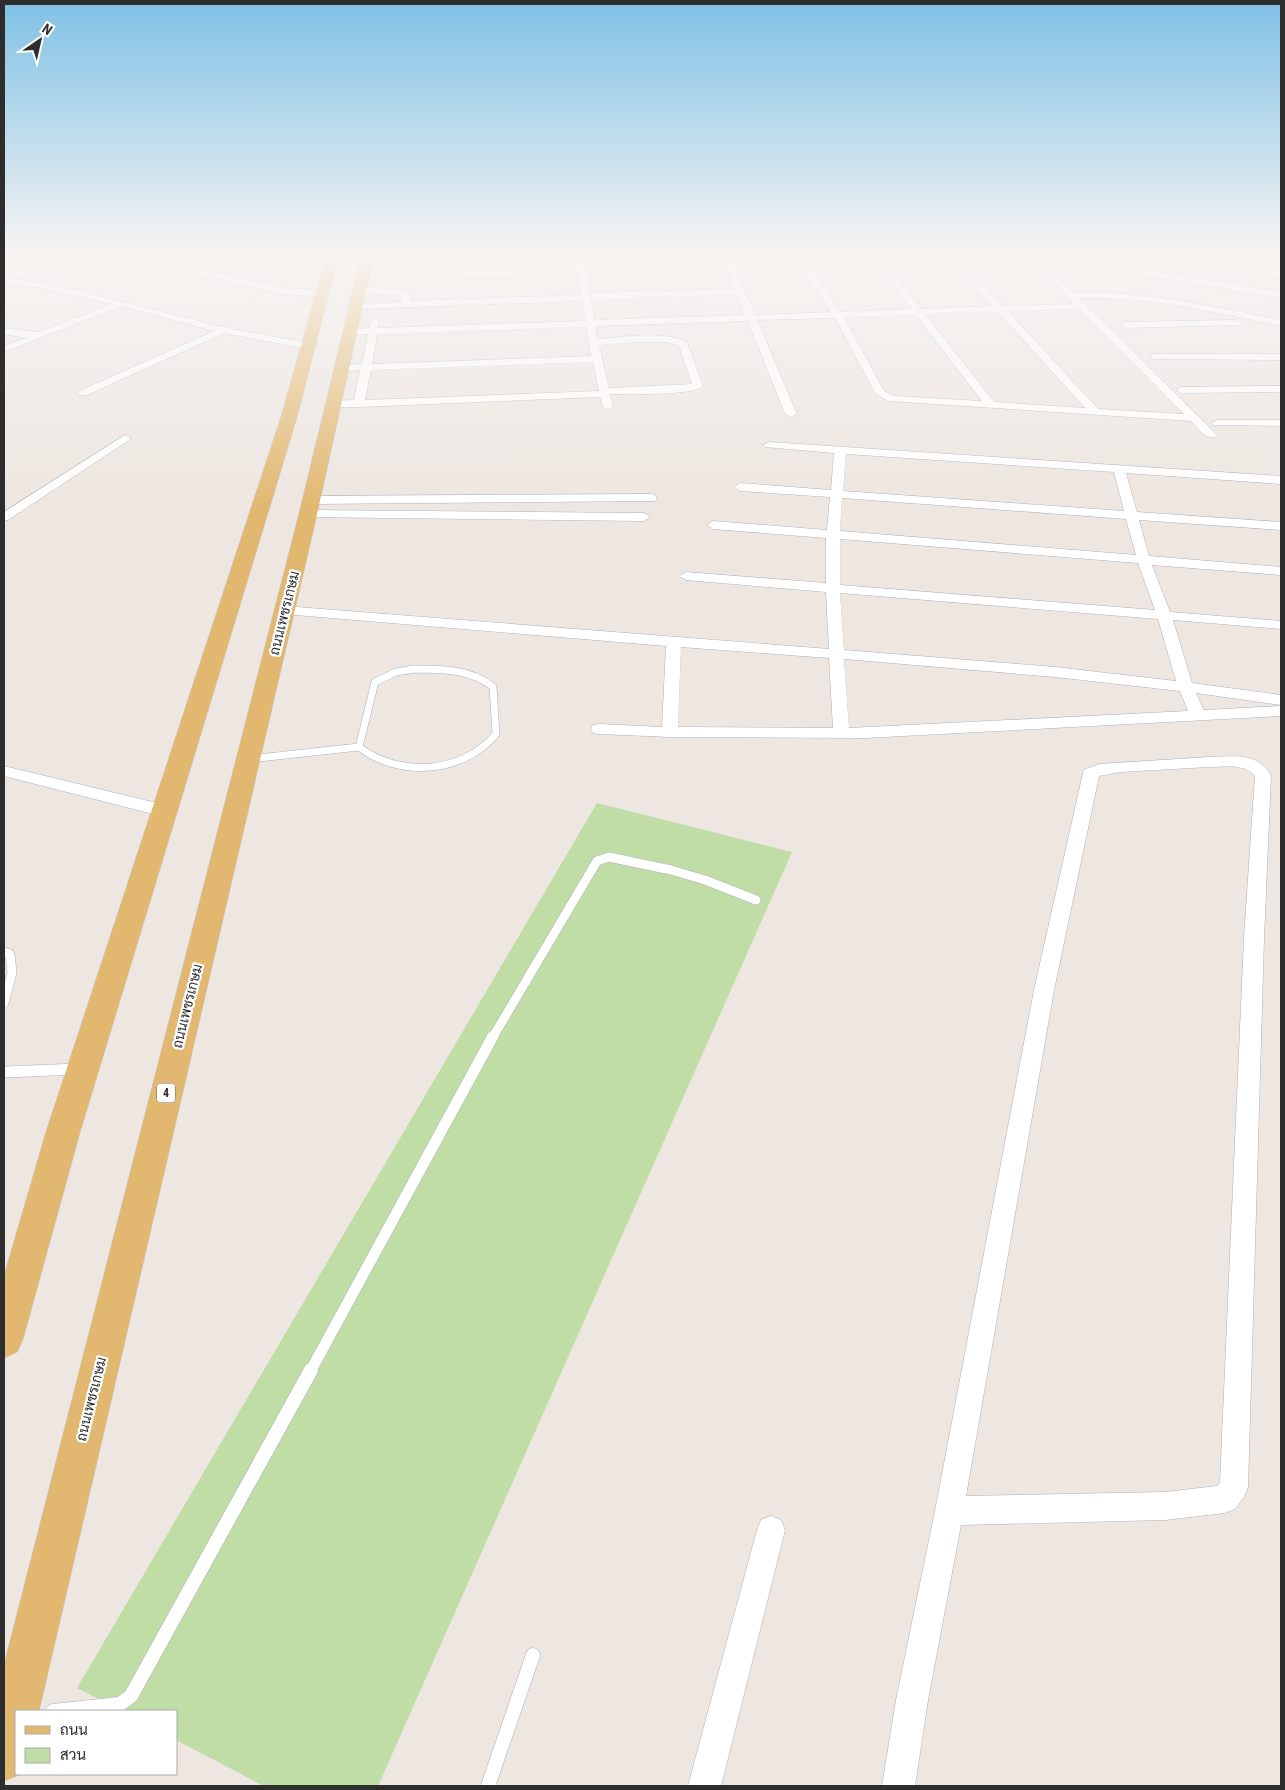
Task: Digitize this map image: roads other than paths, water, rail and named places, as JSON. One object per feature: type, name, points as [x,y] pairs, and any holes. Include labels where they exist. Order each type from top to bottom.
[{"type":"main road","points":[[4,1339],[82,1069],[286,424],[310,338]]},
{"type":"main road","name":"ถนนเพชรเกษม","points":[[16,1710],[350,338]]},
{"type":"main road","name":"ถนนเพชรเกษม","points":[[4,1757],[15,1715]]},
{"type":"street","points":[[4,349],[33,338]]},
{"type":"street","points":[[83,393],[207,338]]},
{"type":"street","points":[[258,338],[275,342],[308,346]]},
{"type":"street","points":[[359,404],[373,338]]},
{"type":"street","points":[[592,338],[608,407]]},
{"type":"street","points":[[758,338],[791,414]]},
{"type":"street","points":[[850,338],[880,393],[885,397],[902,401],[1194,418]]},
{"type":"street","points":[[938,338],[991,406]]},
{"type":"street","points":[[1027,338],[1095,412]]},
{"type":"street","points":[[1114,338],[1211,435]]},
{"type":"street","points":[[331,416],[359,404],[688,389],[698,386],[684,344],[678,340],[593,342]]},
{"type":"street","points":[[1155,357],[1281,357]]},
{"type":"street","points":[[343,368],[597,359]]},
{"type":"street","points":[[1181,390],[1281,389]]},
{"type":"street","points":[[1216,423],[1281,423]]},
{"type":"street","points":[[4,517],[125,438]]},
{"type":"street","points":[[769,445],[1281,480]]},
{"type":"street","points":[[840,450],[838,494],[833,534],[833,588],[841,733]]},
{"type":"street","points":[[1119,469],[1144,561],[1164,615],[1185,685],[1198,715]]},
{"type":"street","points":[[740,487],[1281,526]]},
{"type":"street","points":[[309,507],[651,498]]},
{"type":"street","points":[[309,507],[644,517]]},
{"type":"street","points":[[713,525],[1281,571]]},
{"type":"street","points":[[686,576],[1281,625]]},
{"type":"street","points":[[284,610],[674,642],[836,653],[1185,685],[1281,700]]},
{"type":"street","points":[[670,732],[674,642]]},
{"type":"street","points":[[599,729],[670,732],[841,733],[1281,711]]},
{"type":"street","points":[[898,1786],[912,1700],[949,1511],[1044,990],[1091,774],[1100,769],[1121,767],[1209,762],[1247,762],[1257,767],[1262,775],[1254,938],[1234,1487],[1225,1499],[1165,1506],[949,1511]]},
{"type":"street","points":[[4,771],[165,811]]},
{"type":"street","points":[[704,1786],[771,1530]]},
{"type":"lane","points":[[247,759],[359,747],[372,757],[388,764],[411,766],[439,765],[469,757],[492,741],[496,734],[493,687],[486,680],[447,670],[402,670],[386,675],[375,682],[359,747]]},
{"type":"lane","points":[[63,1710],[120,1704],[131,1696],[138,1686],[494,1037],[588,872],[597,861],[608,857],[671,870],[705,880],[756,900]]},
{"type":"lane","points":[[4,952],[10,954],[12,973],[4,1003]]},
{"type":"lane","points":[[4,1072],[82,1069]]},
{"type":"lane","points":[[488,1786],[533,1655]]}]
